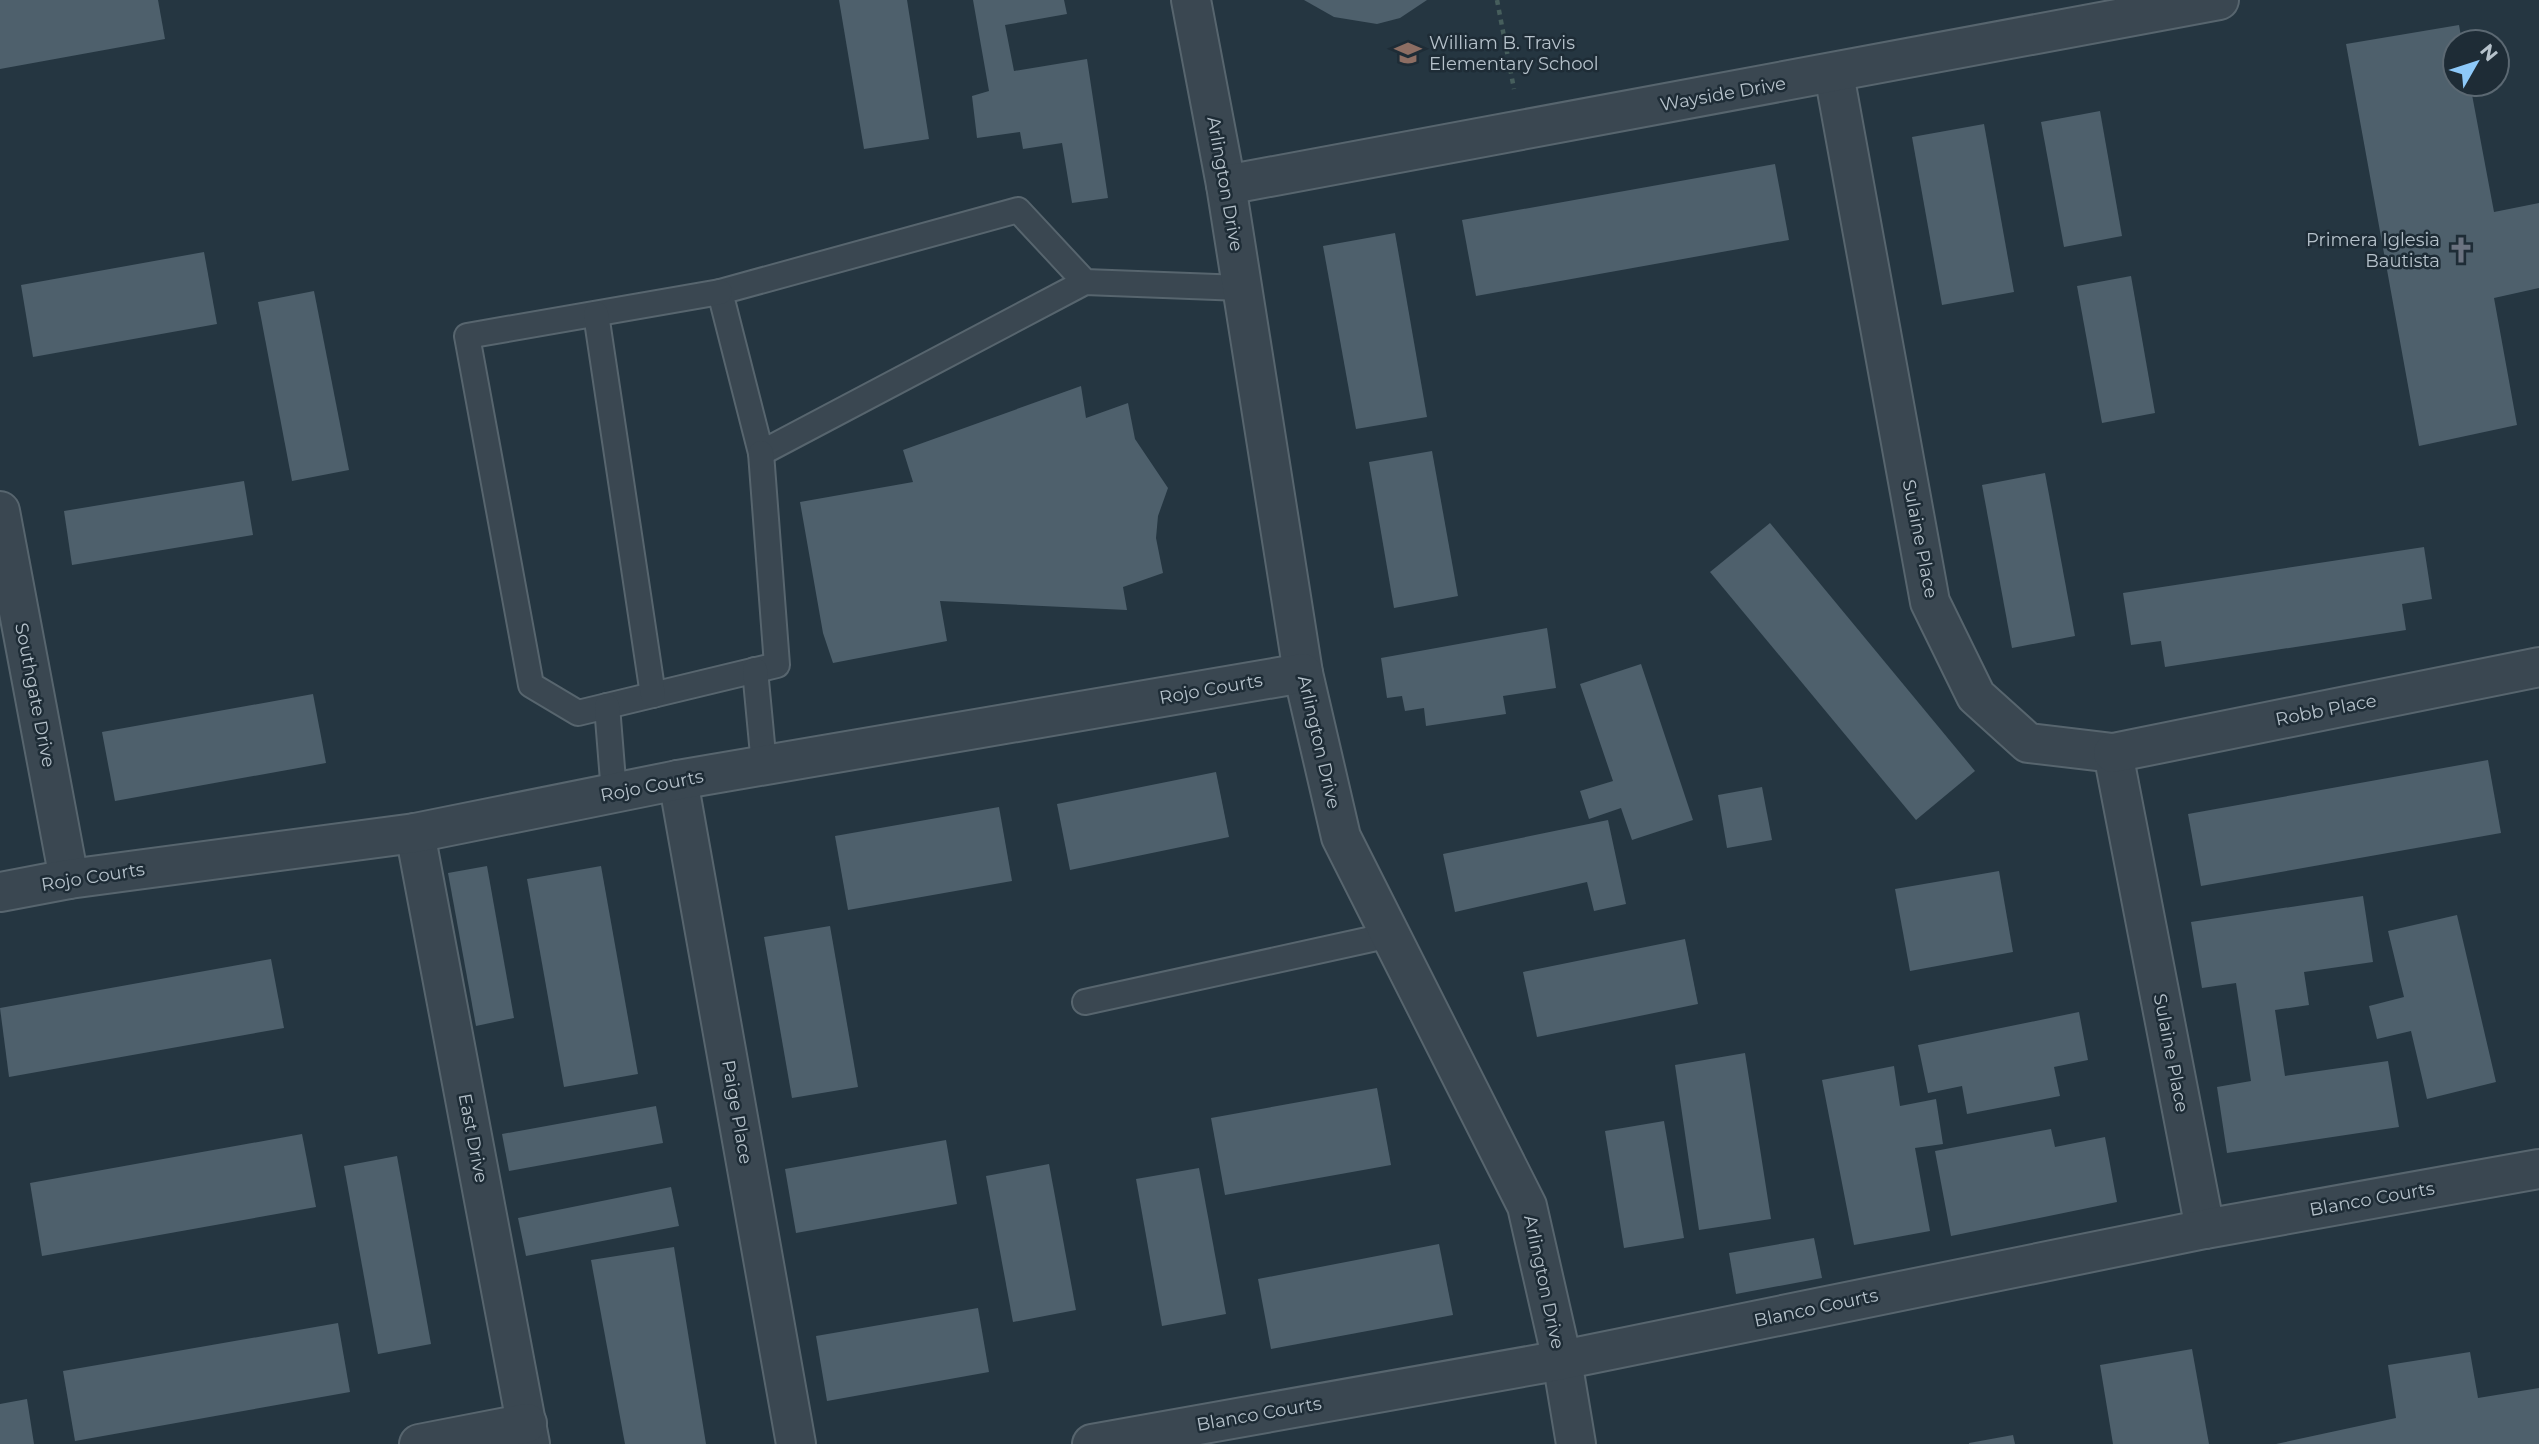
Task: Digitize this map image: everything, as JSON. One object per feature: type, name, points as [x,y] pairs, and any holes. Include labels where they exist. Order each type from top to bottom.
[{"type":"street","name":"Arlington Drive","points":[[1191,0],[1226,185],[1303,673],[1340,837],[1528,1206],[1562,1360],[1576,1444]]},
{"type":"street","name":"Wayside Drive","points":[[1226,185],[1835,74],[2219,0]]},
{"type":"street","name":"Sulaine Place","points":[[1835,74],[1930,602],[1976,695],[2028,743],[2113,753],[2205,1228]]},
{"type":"street","name":"Southgate Drive","points":[[0,511],[69,879]]},
{"type":"street","name":"Robb Place","points":[[2113,753],[2539,667]]},
{"type":"street","name":"Rojo Courts","points":[[0,892],[69,879],[415,833],[678,780],[1303,673]]},
{"type":"street","name":"Paige Place","points":[[678,780],[796,1444]]},
{"type":"street","name":"East Drive","points":[[415,833],[528,1433]]},
{"type":"street","name":"Blanco Courts","points":[[1092,1444],[1562,1360],[2205,1228],[2539,1169]]},
{"type":"street","points":[[419,1444],[528,1433]]},
{"type":"lane","points":[[720,292],[761,453],[777,665],[578,713],[531,685],[467,336],[720,292],[1018,210],[1086,282]]},
{"type":"lane","points":[[761,453],[1086,282],[1242,288]]},
{"type":"lane","points":[[596,314],[653,695]]},
{"type":"lane","points":[[755,670],[764,765]]},
{"type":"lane","points":[[607,706],[614,793]]},
{"type":"lane","points":[[1085,1003],[1390,935]]},
{"type":"path","points":[[1497,0],[1522,131]]},
{"type":"building","points":[[0,0],[158,0],[165,39],[0,69]]},
{"type":"building","points":[[839,0],[907,0],[929,139],[864,149]]},
{"type":"building","points":[[973,0],[1064,0],[1067,14],[1005,25],[1014,71],[1087,59],[1108,198],[1072,203],[1062,143],[1023,149],[1020,132],[977,138],[972,96],[989,91]]},
{"type":"building","points":[[1304,0],[1427,0],[1400,18],[1377,24],[1334,17]]},
{"type":"building","name":"Primera Iglesia Bautista","points":[[2441,28],[2441,98],[2473,98],[2494,212],[2539,203],[2539,288],[2494,298],[2517,425],[2419,446],[2346,44]]},
{"type":"building","points":[[2100,111],[2122,236],[2064,247],[2041,122]]},
{"type":"building","points":[[1984,124],[2014,292],[1942,305],[1912,137]]},
{"type":"building","points":[[1775,164],[1789,240],[1476,296],[1462,220]]},
{"type":"building","points":[[1395,233],[1427,417],[1356,429],[1323,246]]},
{"type":"building","points":[[204,252],[217,324],[33,357],[21,285]]},
{"type":"building","points":[[2131,276],[2155,413],[2102,423],[2077,286]]},
{"type":"building","points":[[314,291],[349,470],[292,481],[258,302]]},
{"type":"building","points":[[1081,386],[1086,418],[1128,403],[1135,439],[1168,488],[1158,516],[1156,538],[1163,573],[1123,587],[1127,610],[940,601],[947,641],[833,663],[823,633],[800,502],[913,482],[903,450]]},
{"type":"building","points":[[1432,451],[1458,596],[1394,608],[1369,462]]},
{"type":"building","points":[[2045,473],[2075,636],[2012,648],[1982,485]]},
{"type":"building","points":[[244,481],[253,535],[72,565],[64,511]]},
{"type":"building","points":[[1770,523],[1975,771],[1916,820],[1710,572]]},
{"type":"building","points":[[2424,547],[2432,599],[2402,604],[2406,630],[2165,667],[2161,641],[2131,645],[2123,593]]},
{"type":"building","points":[[1547,628],[1556,688],[1503,696],[1506,714],[1426,726],[1424,708],[1405,711],[1402,696],[1387,698],[1381,658]]},
{"type":"building","points":[[1641,664],[1693,820],[1632,840],[1621,808],[1589,819],[1580,791],[1613,781],[1580,684]]},
{"type":"building","points":[[313,694],[326,763],[115,801],[102,732]]},
{"type":"building","points":[[2488,760],[2501,833],[2201,886],[2188,814]]},
{"type":"building","points":[[1216,772],[1229,837],[1070,870],[1057,804]]},
{"type":"building","points":[[1762,787],[1772,840],[1727,848],[1718,795]]},
{"type":"building","points":[[999,807],[1012,881],[848,910],[835,836]]},
{"type":"building","points":[[1608,820],[1626,904],[1594,911],[1587,882],[1455,912],[1443,854]]},
{"type":"building","points":[[487,866],[514,1018],[476,1026],[448,873]]},
{"type":"building","points":[[601,866],[638,1074],[564,1087],[527,879]]},
{"type":"building","points":[[1999,871],[2013,952],[1910,971],[1895,889]]},
{"type":"building","points":[[2363,896],[2373,962],[2304,972],[2309,1005],[2275,1010],[2285,1076],[2388,1061],[2399,1127],[2227,1153],[2217,1087],[2251,1081],[2236,983],[2202,988],[2191,922]]},
{"type":"building","points":[[2457,915],[2496,1082],[2427,1099],[2411,1031],[2377,1039],[2369,1006],[2404,997],[2388,931]]},
{"type":"building","points":[[830,926],[858,1087],[792,1098],[764,937]]},
{"type":"building","points":[[1685,939],[1698,1004],[1537,1037],[1523,972]]},
{"type":"building","points":[[271,959],[284,1028],[9,1077],[0,1008]]},
{"type":"building","points":[[2079,1012],[2088,1060],[2054,1067],[2060,1096],[1967,1114],[1962,1086],[1928,1093],[1918,1045]]},
{"type":"building","points":[[1745,1053],[1771,1219],[1699,1230],[1675,1065]]},
{"type":"building","points":[[1894,1066],[1900,1106],[1936,1099],[1943,1144],[1915,1148],[1930,1231],[1854,1245],[1822,1080]]},
{"type":"building","points":[[1377,1088],[1391,1165],[1225,1195],[1211,1118]]},
{"type":"building","points":[[656,1106],[663,1143],[509,1171],[502,1134]]},
{"type":"building","points":[[1664,1121],[1684,1238],[1624,1248],[1605,1131]]},
{"type":"building","points":[[2051,1129],[2055,1147],[2105,1137],[2117,1202],[1951,1236],[1935,1151]]},
{"type":"building","points":[[302,1134],[316,1207],[42,1256],[30,1183]]},
{"type":"building","points":[[946,1140],[957,1204],[796,1233],[785,1169]]},
{"type":"building","points":[[397,1156],[431,1344],[378,1354],[344,1166]]},
{"type":"building","points":[[1049,1164],[1076,1310],[1013,1322],[986,1176]]},
{"type":"building","points":[[1199,1168],[1226,1314],[1162,1326],[1136,1179]]},
{"type":"building","points":[[671,1187],[679,1226],[526,1256],[518,1218]]},
{"type":"building","points":[[1814,1238],[1822,1278],[1736,1294],[1729,1253]]},
{"type":"building","points":[[1439,1244],[1453,1315],[1271,1349],[1258,1279]]},
{"type":"building","points":[[674,1247],[706,1444],[625,1444],[591,1260]]},
{"type":"building","points":[[978,1308],[989,1372],[827,1401],[816,1336]]},
{"type":"building","points":[[338,1323],[350,1392],[75,1441],[63,1371]]},
{"type":"building","points":[[2192,1349],[2209,1444],[2113,1444],[2100,1365]]},
{"type":"building","points":[[2470,1352],[2478,1398],[2539,1388],[2539,1444],[2276,1444],[2396,1418],[2388,1365]]},
{"type":"building","points":[[27,1399],[34,1444],[0,1444],[0,1404]]},
{"type":"building","points":[[2013,1435],[2015,1444],[1969,1444],[1969,1443]]},
{"type":"place","name":"William B. Travis Elementary School","points":[[1408,53]]},
{"type":"place","name":"Primera Iglesia Bautista","points":[[2461,250]]}]
